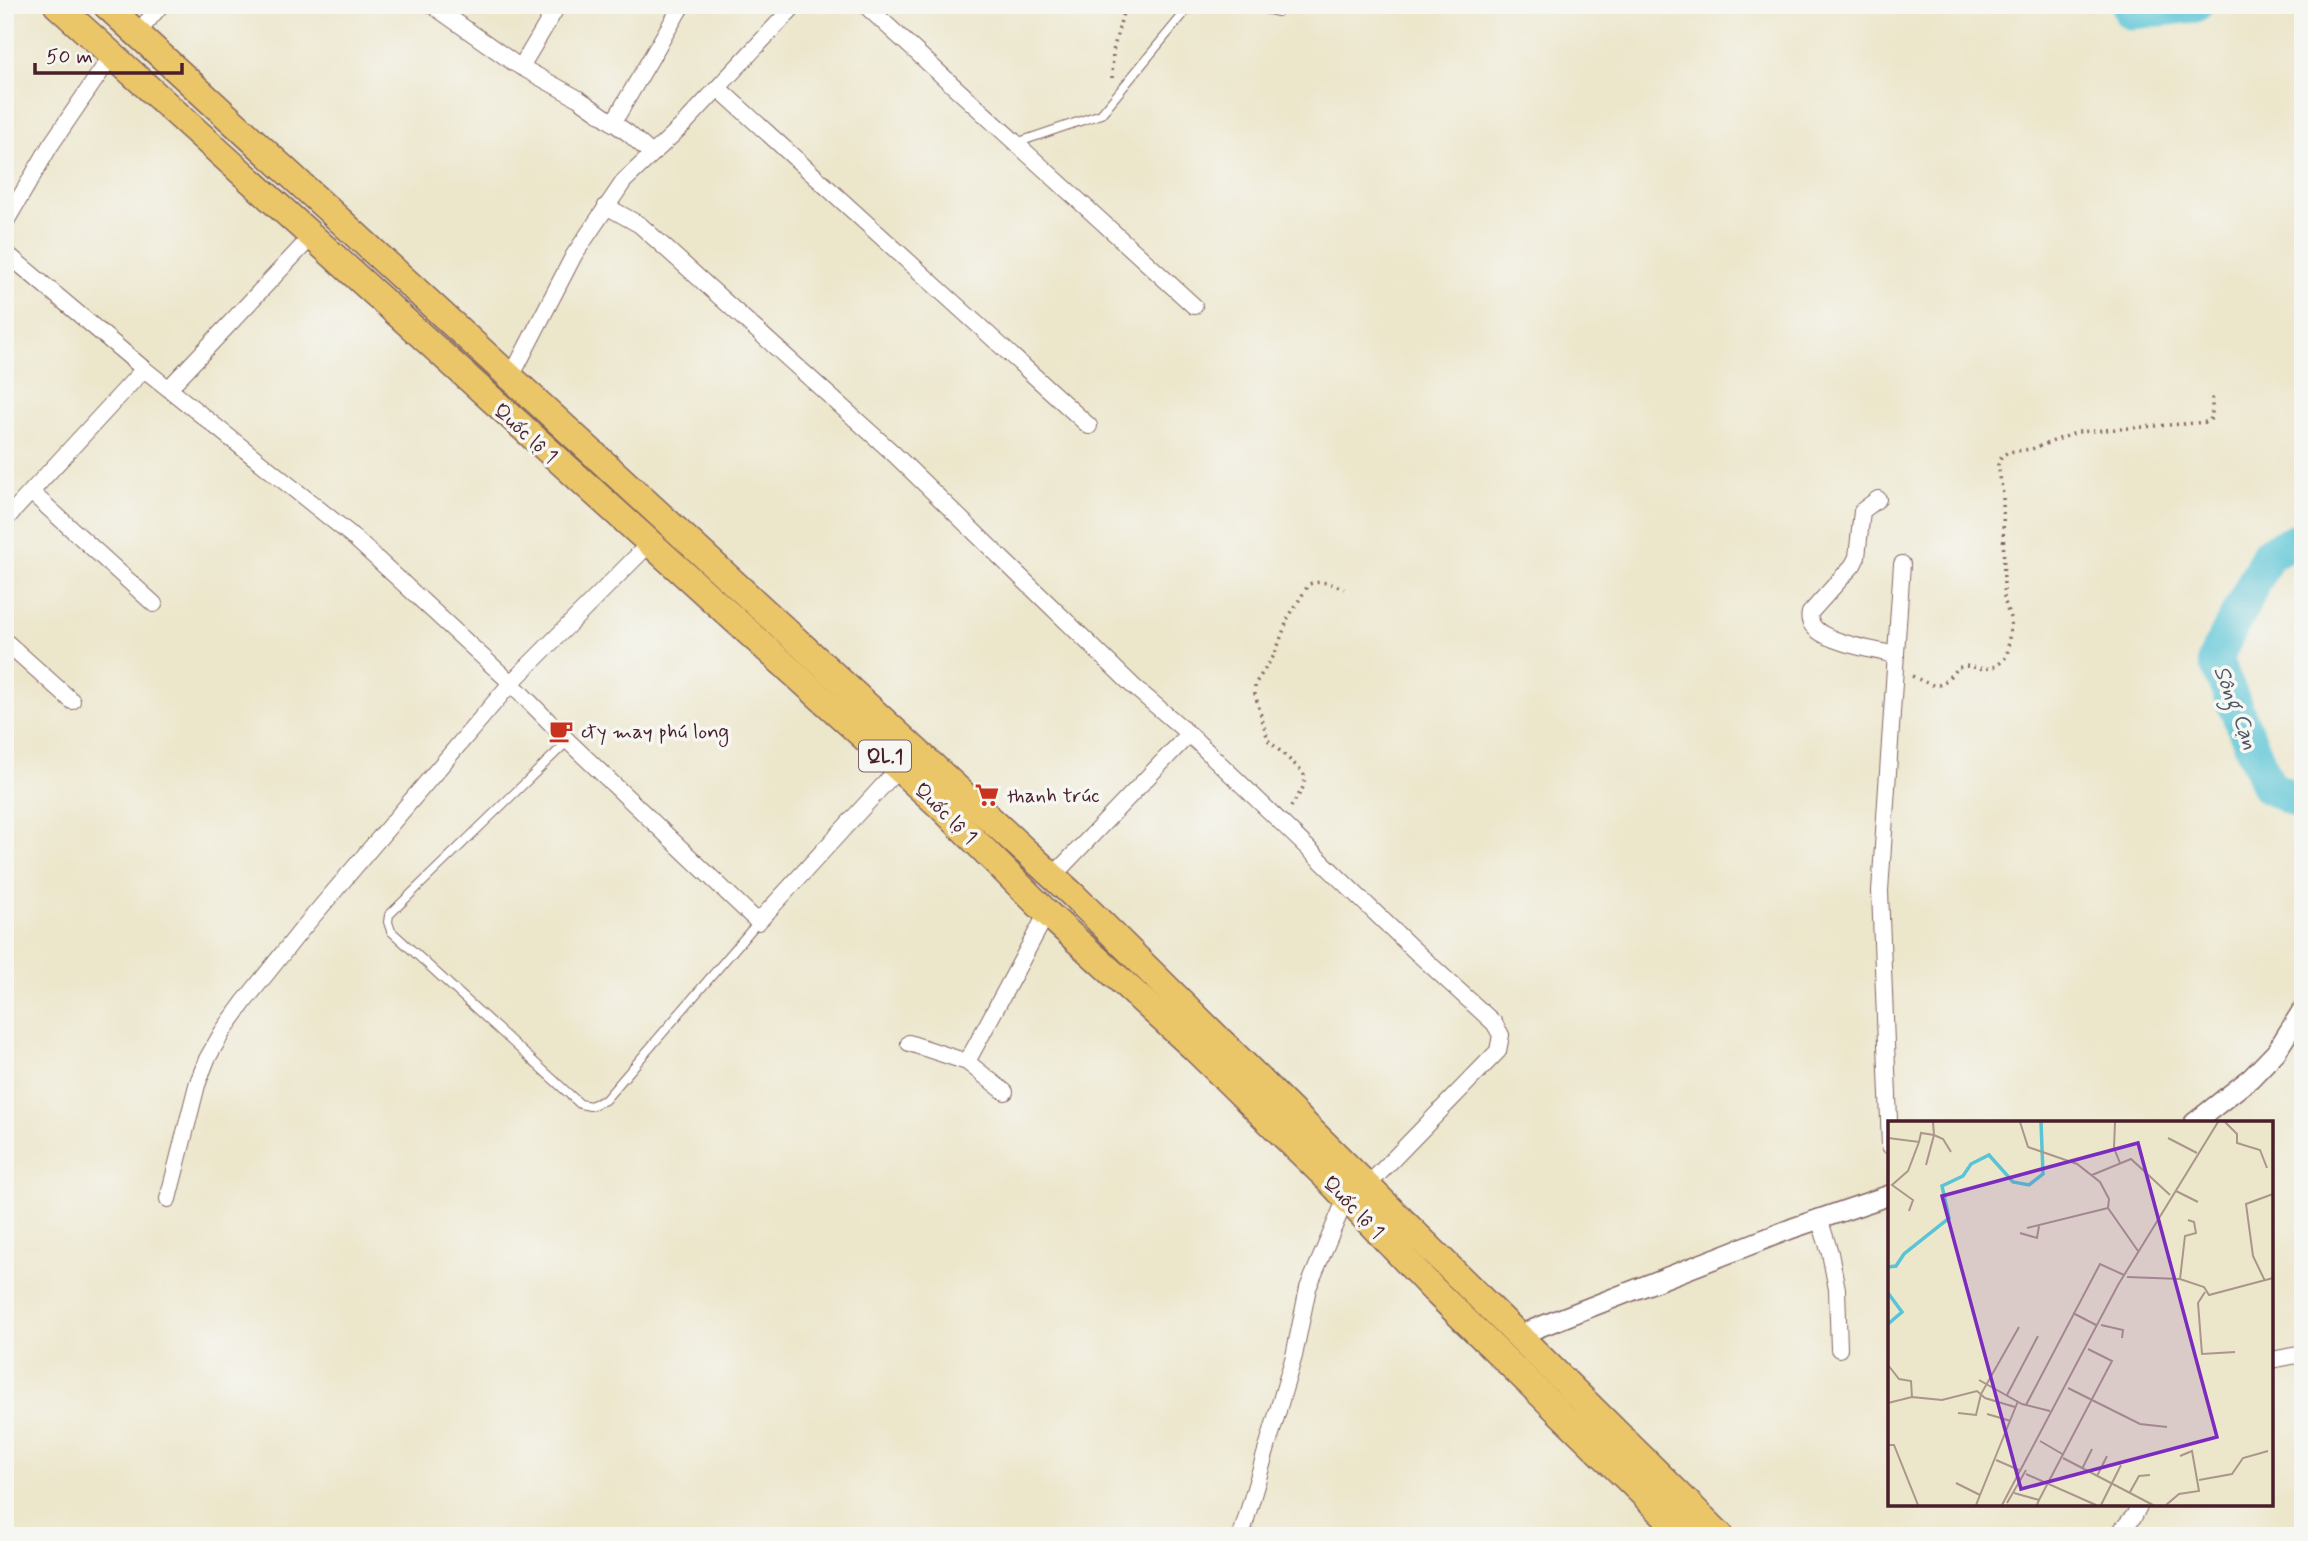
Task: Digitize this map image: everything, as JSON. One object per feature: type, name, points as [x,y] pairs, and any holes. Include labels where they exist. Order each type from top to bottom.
[{"type":"highway","name":"Quốc lộ 1","points":[[57,5],[313,235],[454,368],[899,768],[1046,913],[1192,1046],[1519,1335],[1721,1536]]},
{"type":"highway","name":"Quốc lộ 1","points":[[106,5],[1053,876],[1357,1191],[1433,1289],[1686,1536]]},
{"type":"highway","points":[[199,135],[219,111]]},
{"type":"street","points":[[136,35],[161,5]]},
{"type":"street","points":[[432,5],[521,67],[579,99],[652,154]]},
{"type":"street","points":[[521,67],[558,5]]},
{"type":"street","points":[[613,123],[682,5]]},
{"type":"street","points":[[511,377],[574,255],[624,181],[718,88],[795,5]]},
{"type":"street","points":[[865,5],[1194,306]]},
{"type":"street","points":[[5,223],[50,146],[112,55]]},
{"type":"street","points":[[718,88],[1089,426]]},
{"type":"street","points":[[607,206],[640,225],[893,453],[1133,686],[1189,734],[1494,1023],[1501,1035],[1498,1051],[1357,1191],[1308,1288],[1294,1356],[1241,1536]]},
{"type":"street","points":[[169,388],[313,235]]},
{"type":"street","points":[[5,252],[144,369],[350,534],[511,683],[758,922],[899,768]]},
{"type":"street","points":[[5,520],[144,369]]},
{"type":"street","points":[[31,492],[154,604]]},
{"type":"street","points":[[1878,499],[1862,511],[1857,557],[1853,565],[1817,604],[1808,618],[1820,633],[1833,640],[1896,654]]},
{"type":"street","points":[[168,1199],[197,1086],[223,1031],[303,928],[511,683],[649,544]]},
{"type":"street","points":[[1889,1121],[1881,891],[1902,564]]},
{"type":"street","points":[[5,641],[72,701]]},
{"type":"street","points":[[1053,876],[1189,734]]},
{"type":"street","points":[[967,1062],[1046,913]]},
{"type":"street","points":[[2197,1121],[2251,1078],[2276,1052],[2303,1009]]},
{"type":"street","points":[[909,1043],[967,1062],[1005,1092]]},
{"type":"street","points":[[1519,1335],[1819,1219],[1888,1196]]},
{"type":"street","points":[[1819,1219],[1830,1253],[1837,1289],[1839,1349]]},
{"type":"street","points":[[2273,1360],[2303,1354]]},
{"type":"street","points":[[2116,1536],[2134,1516],[2139,1506]]},
{"type":"lane","points":[[1016,143],[1101,114],[1191,5]]},
{"type":"lane","points":[[1247,5],[1278,12]]},
{"type":"lane","points":[[568,741],[389,915],[391,931],[580,1104],[590,1106],[605,1100],[758,922]]},
{"type":"path","points":[[1110,105],[1113,51],[1125,5]]},
{"type":"path","points":[[1894,681],[1911,675],[1938,687],[1944,684],[1957,668],[1966,666],[1985,669],[1997,666],[2007,656],[2011,621],[2004,599],[2003,504],[1998,465],[2001,457],[2008,452],[2032,449],[2078,432],[2139,425],[2208,422],[2212,417],[2213,396]]},
{"type":"path","points":[[1280,823],[1305,784],[1306,777],[1268,740],[1260,719],[1255,684],[1275,654],[1289,618],[1309,584],[1318,581],[1344,589]]},
{"type":"waterway","name":"Sông Cạn","points":[[2129,5],[2131,12],[2195,5]]},
{"type":"waterway","name":"Sông Cạn","points":[[2303,538],[2269,553],[2215,659],[2269,787],[2303,804]]},
{"type":"place","name":"cty may phú long","points":[[561,731]]},
{"type":"place","name":"thanh trúc","points":[[987,795]]}]
